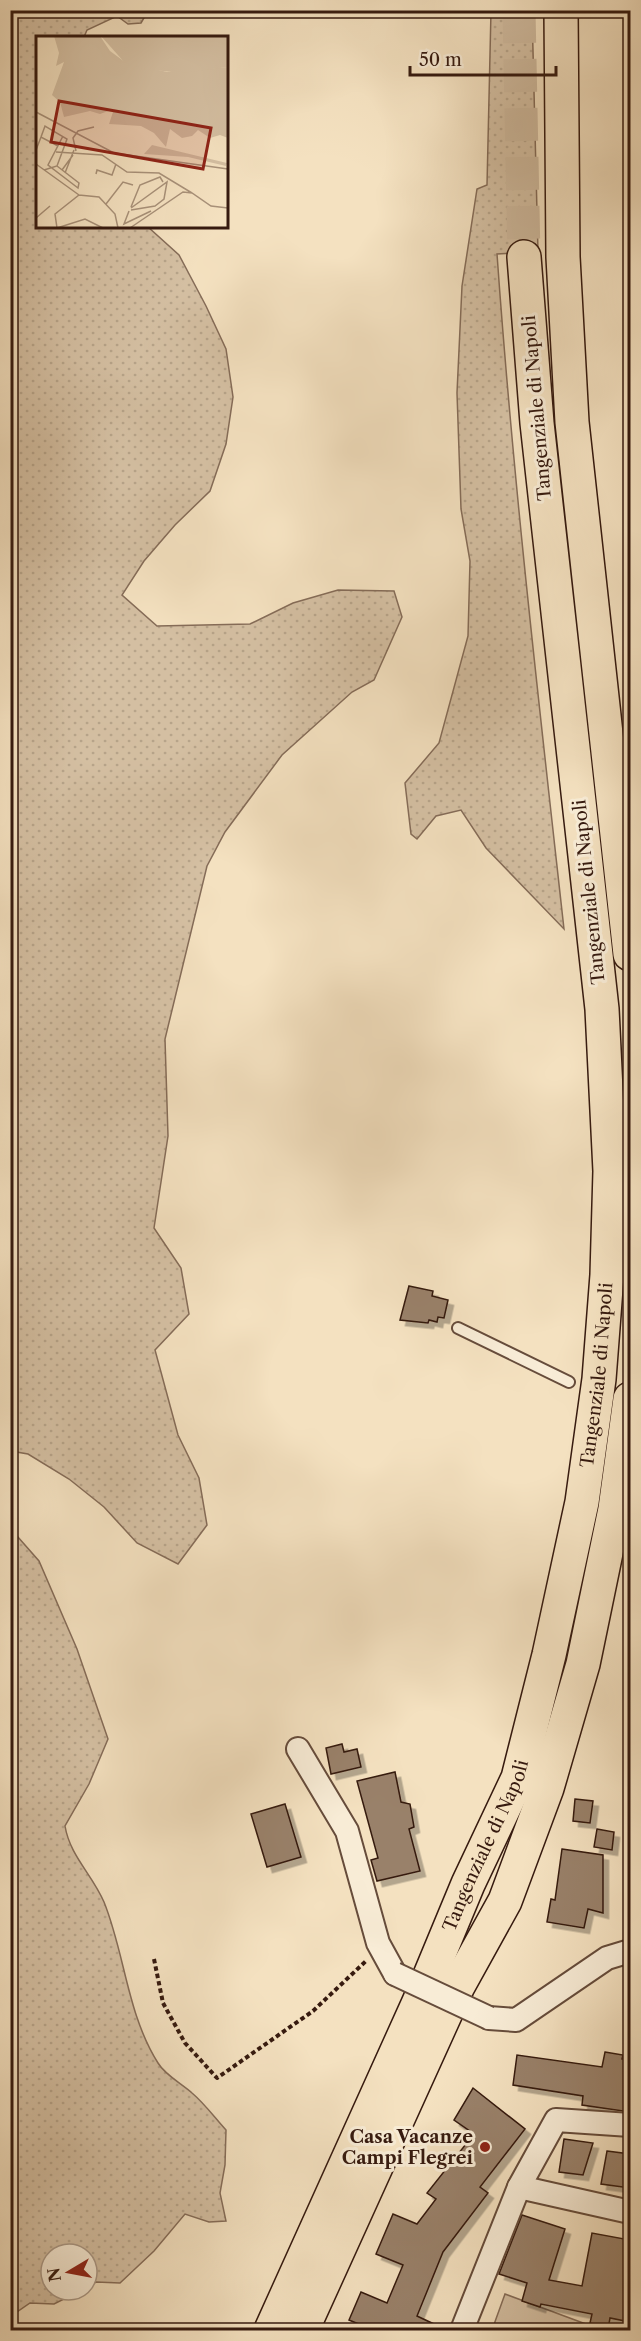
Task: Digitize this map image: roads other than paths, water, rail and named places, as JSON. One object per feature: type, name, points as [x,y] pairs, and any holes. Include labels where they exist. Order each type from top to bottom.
[{"type":"highway","name":"Tangenziale di Napoli","points":[[561,10],[563,257],[573,422],[630,954]]},
{"type":"highway","name":"Tangenziale di Napoli","points":[[271,2331],[419,2002],[468,1884],[518,1778],[549,1655],[582,1502],[599,1379],[607,1275],[610,1171],[602,1009],[537,423],[524,257]]},
{"type":"highway","name":"Tangenziale di Napoli","points":[[302,2331],[458,1986],[505,1901],[547,1788],[587,1642],[615,1509],[630,1399]]},
{"type":"street","points":[[298,1749],[347,1831],[381,1947],[395,1974],[489,2018],[516,2020],[607,1958],[630,1951]]},
{"type":"street","points":[[462,2331],[519,2187],[556,2120],[630,2125]]},
{"type":"street","points":[[519,2187],[630,2212]]},
{"type":"lane","points":[[458,1328],[569,1382]]},
{"type":"tunnel","points":[[519,10],[524,257]]},
{"type":"place","name":"Casa Vacanze Campi Flegrei","points":[[485,2147]]}]
